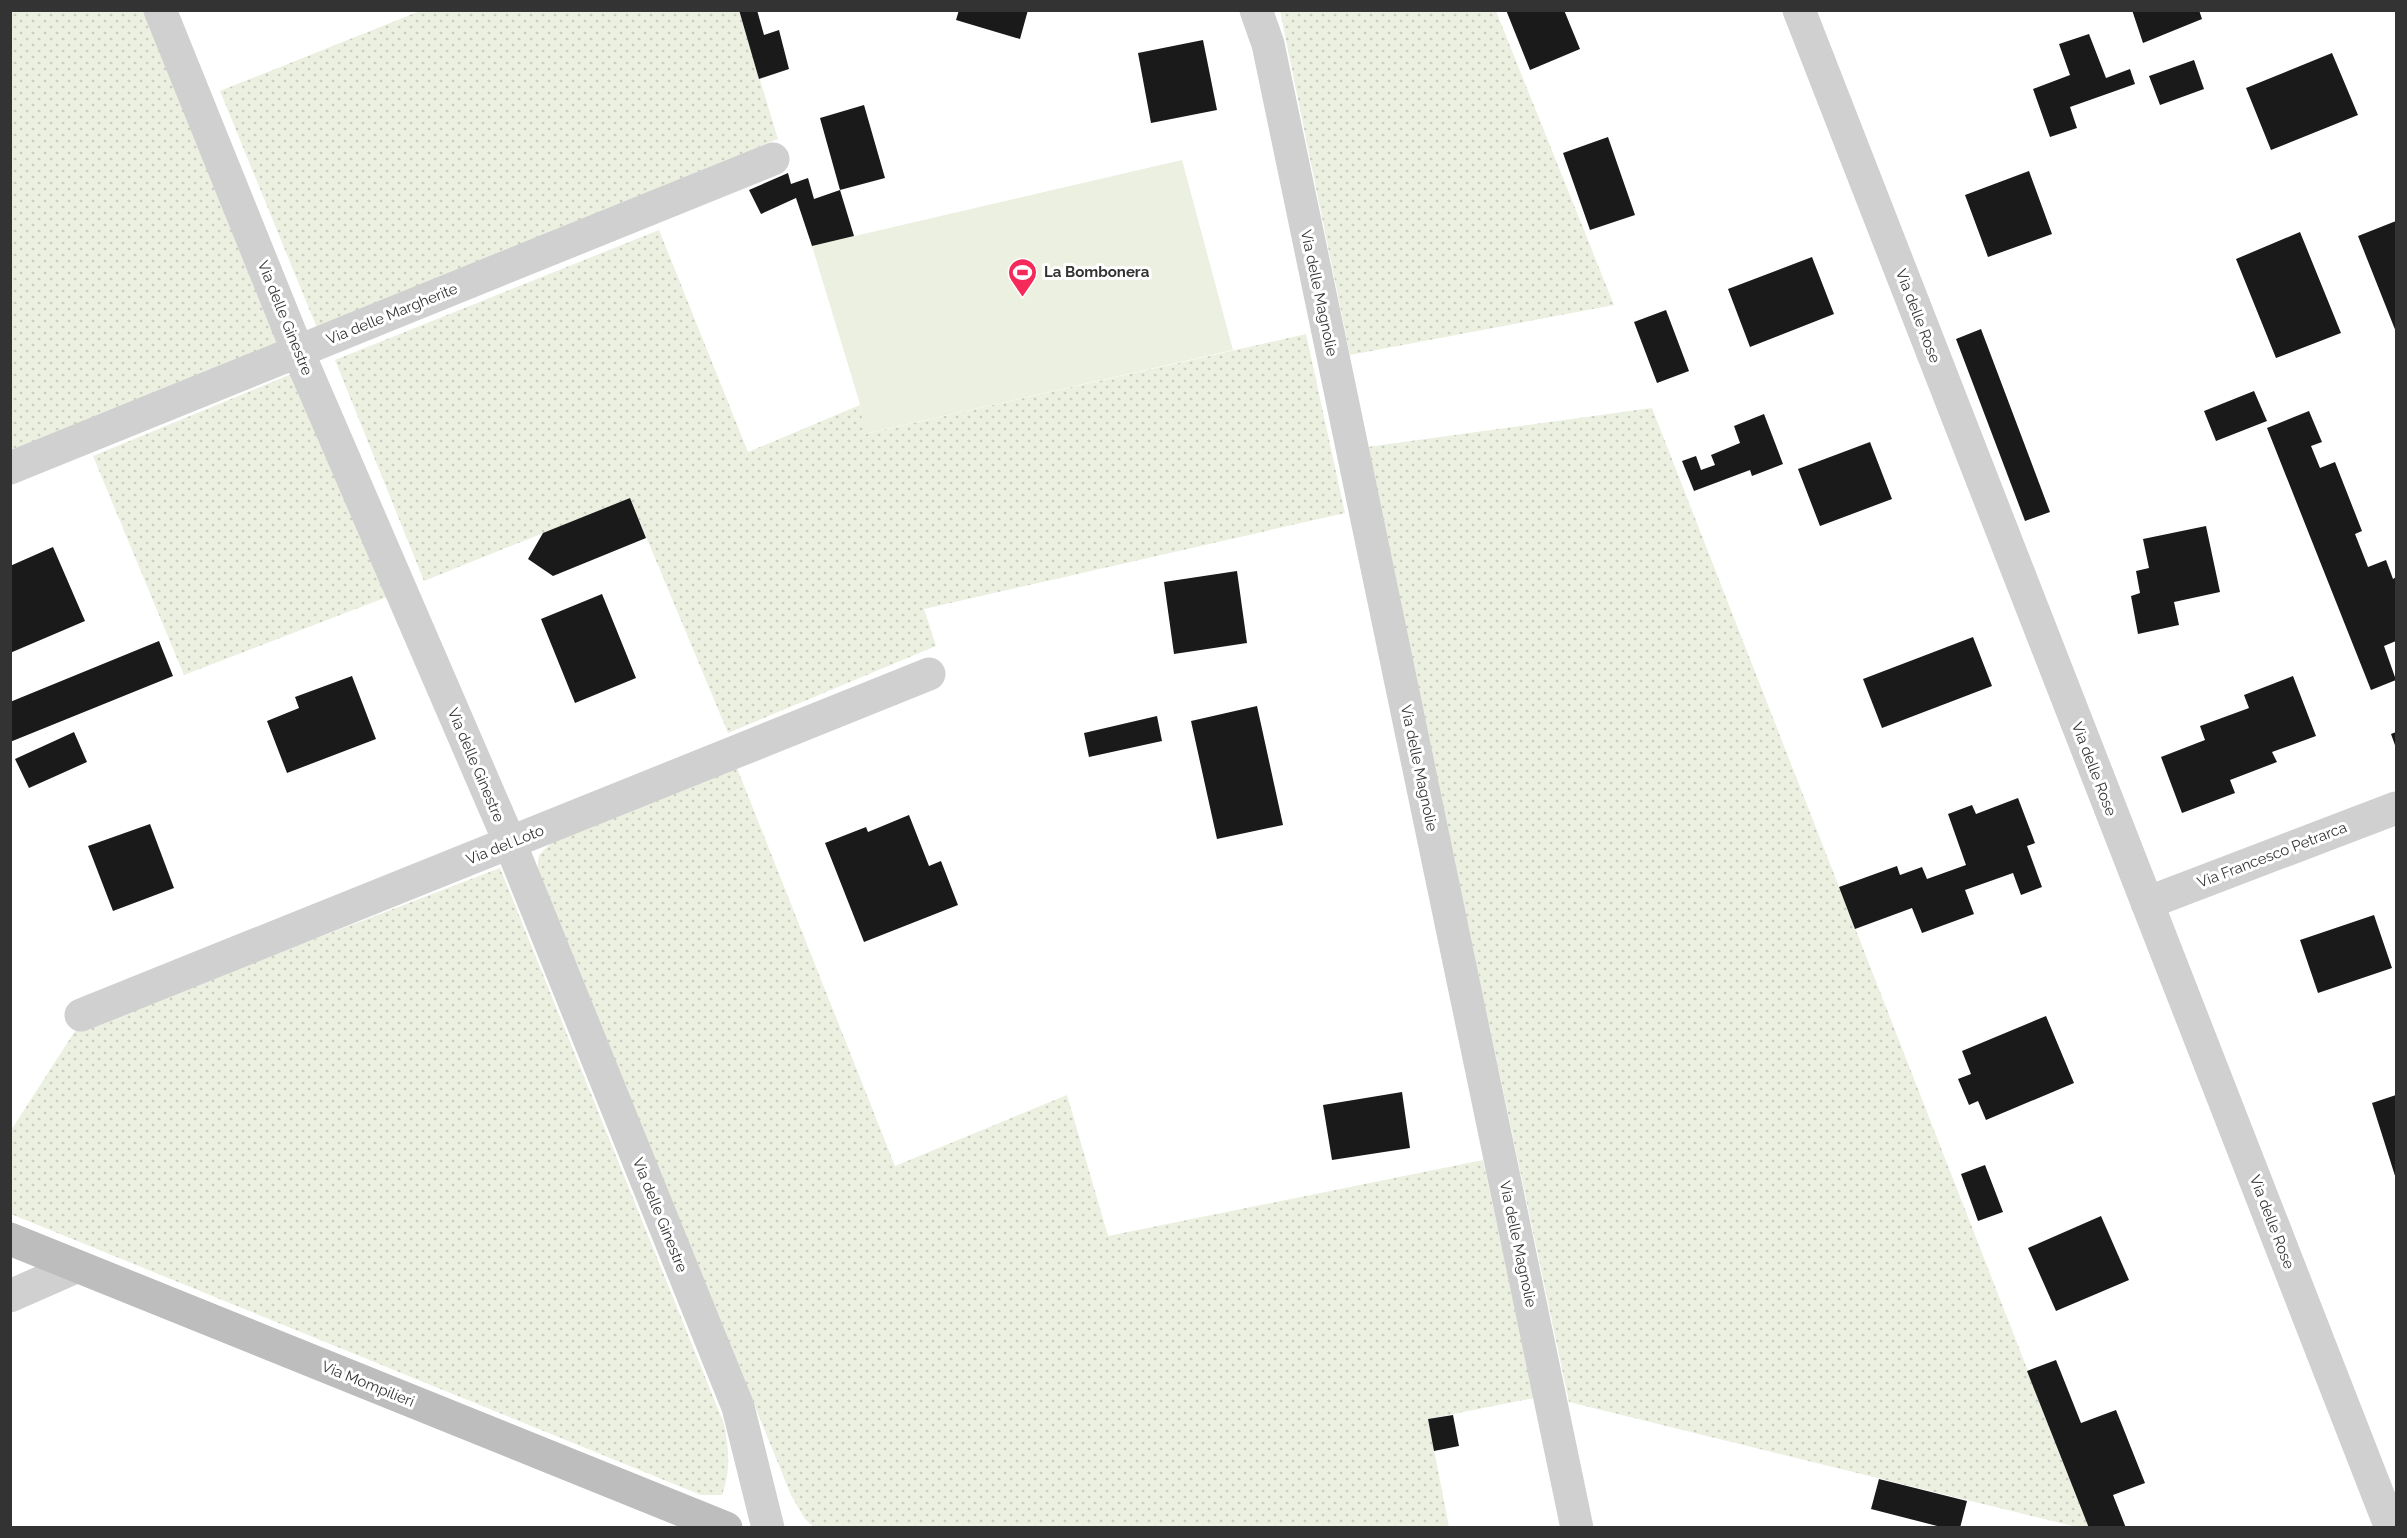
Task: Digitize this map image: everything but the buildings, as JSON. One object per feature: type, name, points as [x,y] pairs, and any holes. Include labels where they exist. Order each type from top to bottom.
[{"type":"street","name":"Via delle Ginestre","points":[[160,10],[298,352],[510,843],[738,1407],[768,1527]]},
{"type":"street","name":"Via delle Magnolie","points":[[1256,10],[1268,44],[1577,1527]]},
{"type":"street","name":"Via delle Rose","points":[[1799,10],[2391,1527]]},
{"type":"street","name":"Via delle Margherite","points":[[10,468],[773,159]]},
{"type":"street","name":"Via del Loto","points":[[81,1015],[929,674]]},
{"type":"street","name":"Via Francesco Petrarca","points":[[2147,903],[2397,808]]},
{"type":"street","name":"Via Mompilieri","points":[[10,1239],[726,1527]]},
{"type":"street","points":[[10,1296],[76,1267]]},
{"type":"green space","points":[[11,11],[146,11],[279,342],[11,450]]},
{"type":"green space","points":[[420,11],[739,11],[778,139],[317,328],[220,91]]},
{"type":"green space","points":[[1280,11],[1496,11],[1614,305],[1350,355]]},
{"type":"green space","name":"La Bombonera","points":[[1182,160],[1233,350],[864,434],[860,404],[812,246]]},
{"type":"green space","points":[[659,230],[748,452],[860,405],[865,434],[1306,334],[1345,513],[924,609],[936,646],[728,733],[630,498],[424,581],[335,360]]},
{"type":"green space","points":[[294,373],[387,597],[184,675],[93,456]]},
{"type":"green space","points":[[1652,408],[2089,1527],[2077,1527],[1569,1402],[1367,447]]},
{"type":"green space","points":[[737,768],[895,1166],[1067,1095],[1108,1236],[1483,1160],[1534,1398],[1428,1419],[1449,1527],[814,1527],[805,1519],[791,1495],[537,872],[539,855],[554,840]]},
{"type":"green space","points":[[500,868],[724,1424],[728,1460],[727,1477],[722,1495],[701,1495],[11,1214],[10,1132],[75,1031]]},
{"type":"place","name":"La Bombonera","points":[[1023,298]]}]
